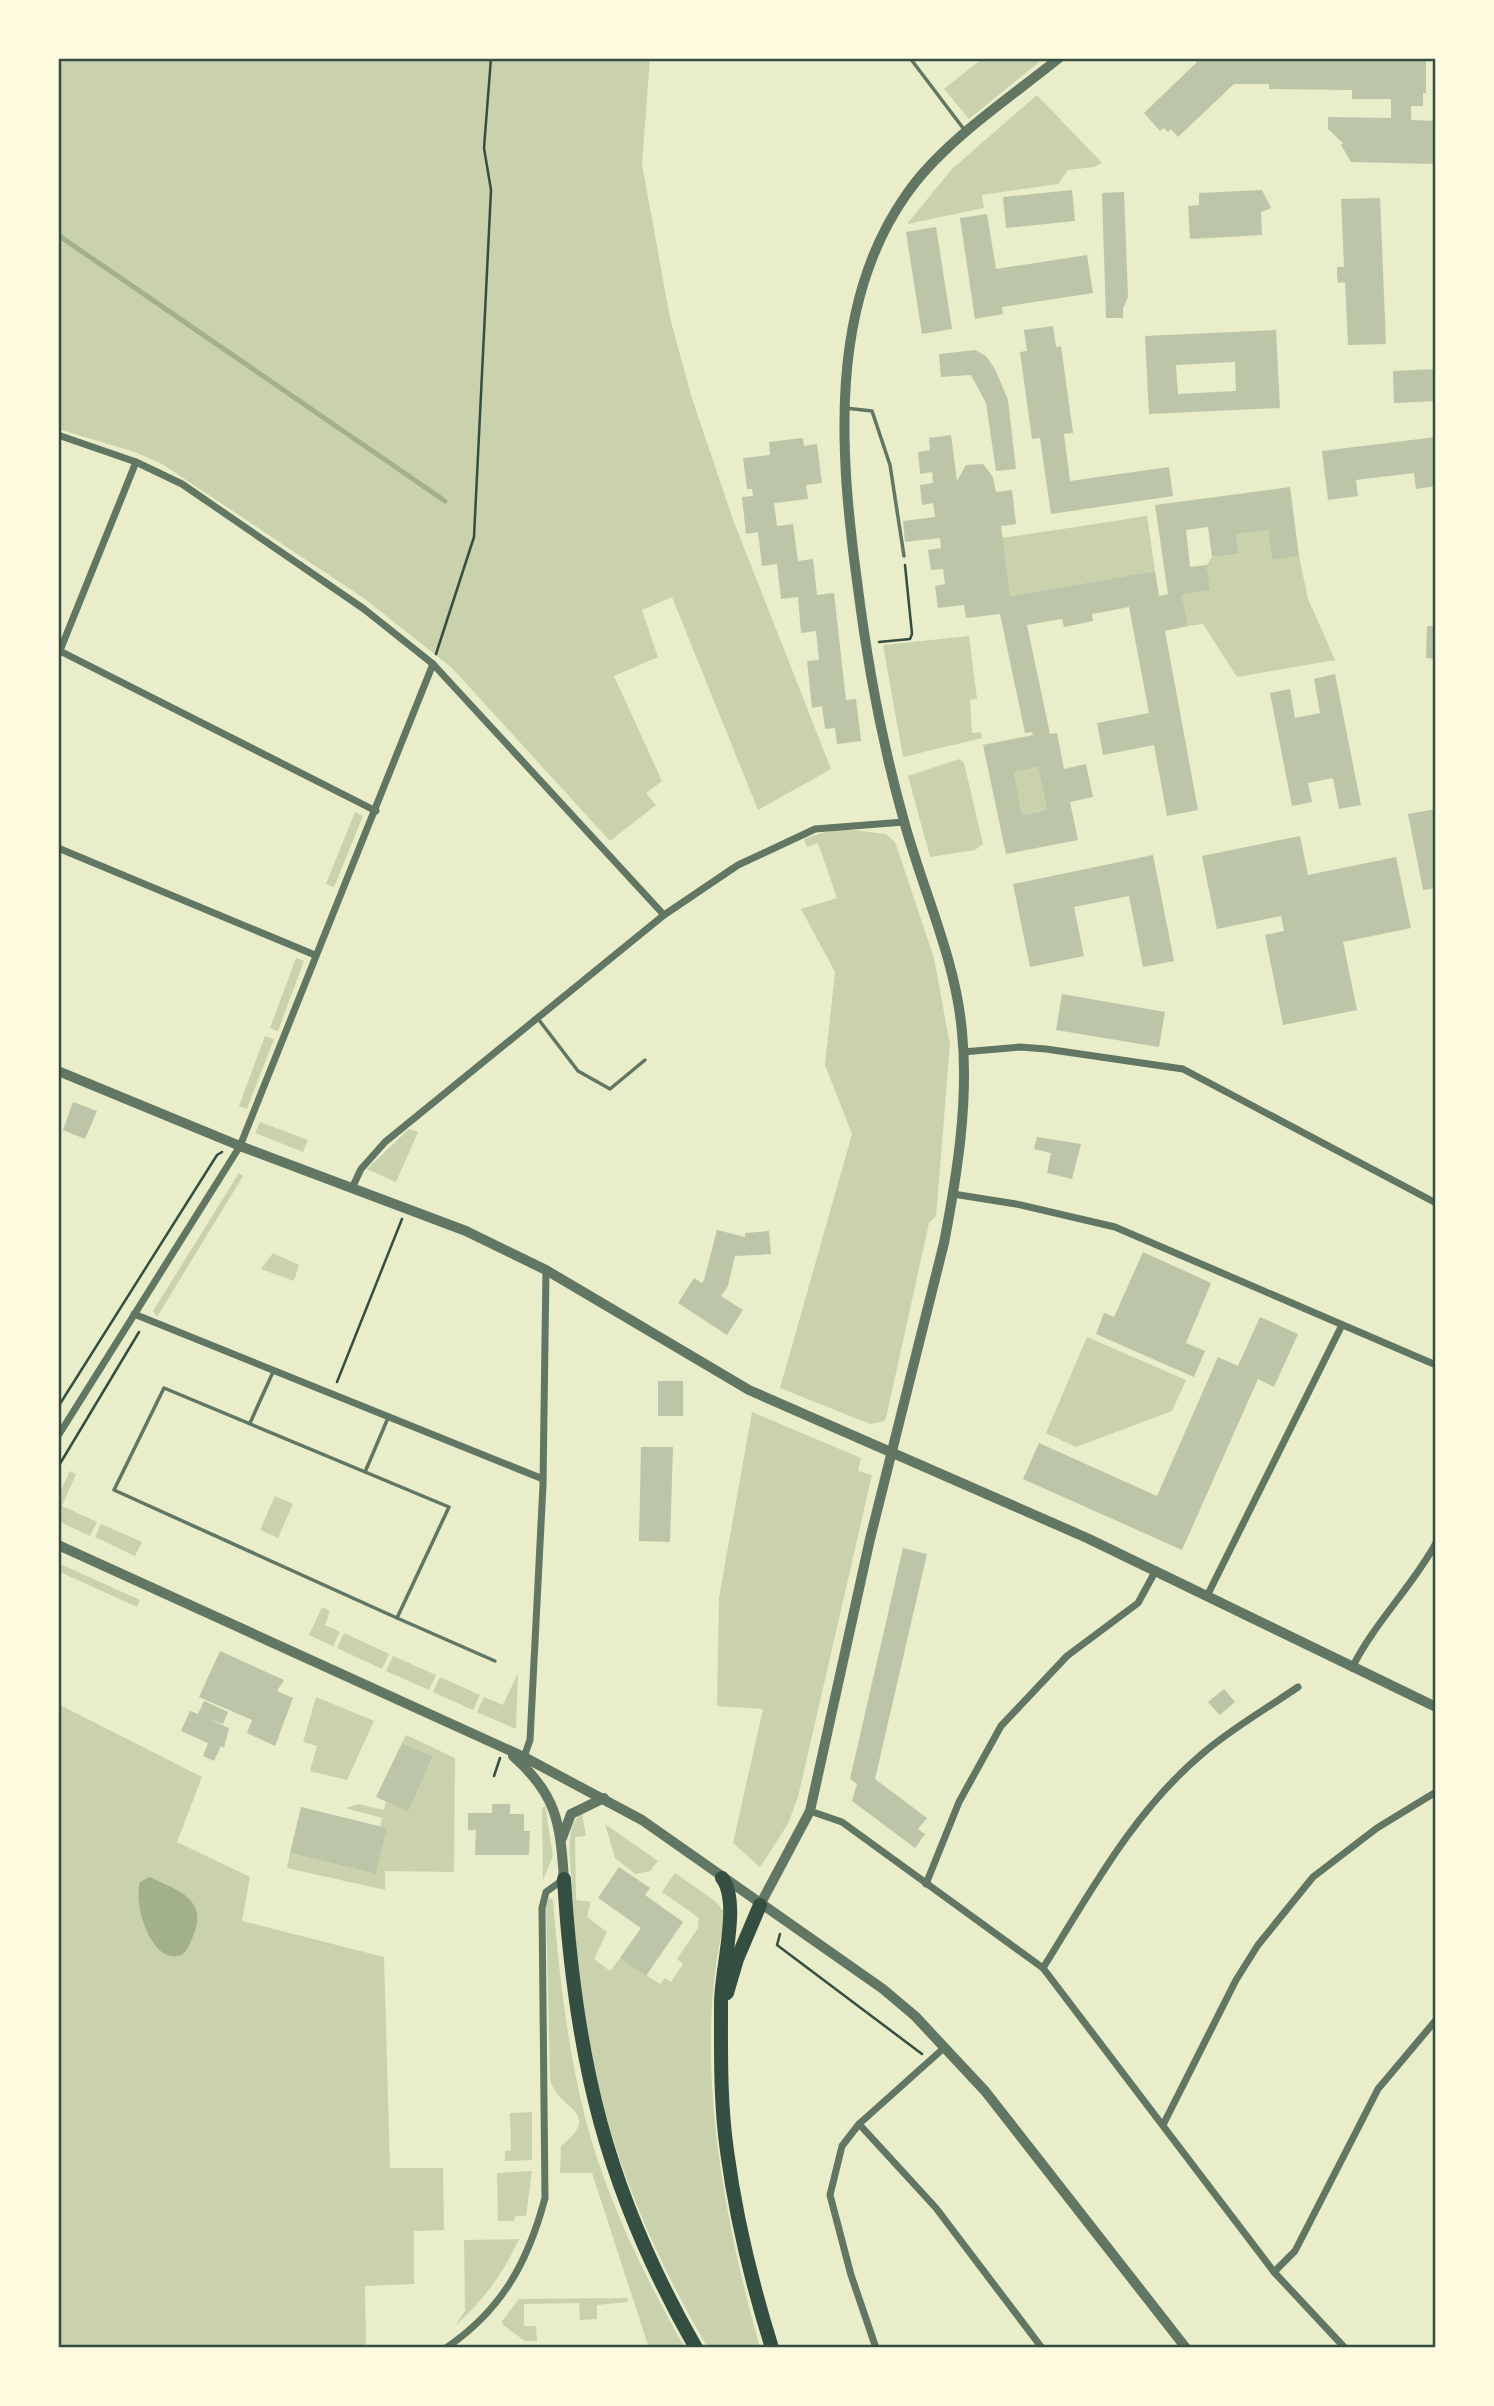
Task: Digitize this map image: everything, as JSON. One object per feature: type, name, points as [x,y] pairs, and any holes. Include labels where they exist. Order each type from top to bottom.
[{"type":"highway","points":[[722,1878],[730,1891],[732,1909],[723,1960],[721,2015],[721,2078],[727,2151],[742,2239],[772,2348]]},
{"type":"highway","points":[[564,1879],[576,2012],[602,2134],[637,2236],[696,2348]]},
{"type":"highway","points":[[721,2015],[737,1959],[760,1905]]},
{"type":"street","points":[[760,1905],[810,1811],[890,1453],[929,1305],[954,1194],[963,1052],[950,968],[904,822],[886,752],[866,644],[844,477],[843,407],[856,318],[882,237],[914,183],[967,133],[1059,58]]},
{"type":"street","points":[[58,435],[136,462],[182,484],[364,609],[433,664],[664,915]]},
{"type":"street","points":[[136,462],[58,652],[376,811]]},
{"type":"street","points":[[58,1436],[240,1146],[433,664]]},
{"type":"street","points":[[353,1186],[361,1169],[385,1142],[539,1020],[664,915],[738,865],[815,829],[904,822]]},
{"type":"street","points":[[58,848],[315,955]]},
{"type":"street","points":[[963,1052],[1020,1047],[1184,1069],[1436,1203]]},
{"type":"street","points":[[58,1071],[240,1146],[353,1186],[467,1231],[546,1270],[749,1390],[1156,1570],[1436,1707]]},
{"type":"street","points":[[954,1194],[1016,1204],[1115,1227],[1436,1365]]},
{"type":"street","points":[[524,1757],[530,1740],[543,1479],[546,1270]]},
{"type":"street","points":[[134,1314],[331,1396],[543,1479]]},
{"type":"street","points":[[1207,1596],[1342,1325]]},
{"type":"street","points":[[1352,1668],[1360,1651],[1421,1571],[1436,1543]]},
{"type":"street","points":[[58,1545],[502,1753],[540,1781],[562,1839],[564,1879],[546,1892],[542,1908],[545,2197],[531,2247],[513,2282],[497,2304],[446,2348]]},
{"type":"street","points":[[926,1884],[959,1802],[1001,1726],[1067,1656],[1138,1603],[1156,1570]]},
{"type":"street","points":[[1043,1968],[1121,1844],[1161,1793],[1202,1754],[1298,1687]]},
{"type":"street","points":[[502,1753],[524,1757],[642,1820],[883,1989],[945,2047],[1065,2191],[1186,2348]]},
{"type":"street","points":[[1164,2123],[1236,1980],[1258,1945],[1313,1877],[1377,1828],[1436,1792]]},
{"type":"street","points":[[562,1839],[570,1814],[604,1798]]},
{"type":"street","points":[[810,1811],[842,1822],[1043,1968],[1164,2123],[1274,2272],[1345,2348]]},
{"type":"street","points":[[1274,2272],[1295,2251],[1378,2089],[1436,2020]]},
{"type":"street","points":[[876,2348],[851,2275],[830,2195],[842,2146],[859,2124],[945,2047]]},
{"type":"street","points":[[859,2124],[936,2208],[1042,2348]]},
{"type":"lane","points":[[910,58],[967,133]]},
{"type":"lane","points":[[843,407],[872,411],[890,465],[904,556]]},
{"type":"lane","points":[[539,1020],[578,1071],[610,1089],[645,1060]]},
{"type":"lane","points":[[250,1423],[273,1372]]},
{"type":"lane","points":[[397,1618],[449,1507],[164,1388],[114,1490],[397,1618],[495,1661]]},
{"type":"lane","points":[[365,1472],[388,1418]]},
{"type":"path","points":[[433,664],[474,537],[491,190],[484,148],[491,58]]},
{"type":"path","points":[[866,644],[910,639],[904,556]]},
{"type":"path","points":[[58,1406],[217,1155]]},
{"type":"path","points":[[331,1396],[407,1207]]},
{"type":"path","points":[[58,1467],[146,1320]]},
{"type":"path","points":[[494,1776],[502,1753]]},
{"type":"path","points":[[780,1933],[777,1945],[930,2060]]},
{"type":"shaded area","points":[[58,58],[650,58],[642,164],[670,318],[691,395],[732,517],[831,769],[758,810],[672,597],[642,610],[658,657],[614,676],[662,781],[646,793],[656,805],[610,841],[452,668],[365,599],[162,464],[135,452],[58,429]]},
{"type":"shaded area","points":[[983,58],[1044,58],[969,119],[944,89]]},
{"type":"shaded area","points":[[1037,95],[1102,163],[1094,167],[1068,170],[1058,184],[982,195],[984,208],[907,224],[952,169]]},
{"type":"shaded area","points":[[1147,516],[1155,571],[1010,596],[1002,538]]},
{"type":"shaded area","points":[[1268,530],[1272,560],[1299,556],[1308,599],[1335,660],[1237,677],[1203,624],[1188,626],[1182,595],[1210,590],[1207,565],[1212,557],[1239,554],[1236,534]]},
{"type":"shaded area","points":[[969,636],[977,699],[970,700],[972,733],[981,732],[982,738],[903,757],[883,645]]},
{"type":"shaded area","points":[[960,759],[964,763],[983,844],[975,850],[930,857],[908,776]]},
{"type":"shaded area","points":[[1038,767],[1047,810],[1022,815],[1014,772]]},
{"type":"shaded area","points":[[355,812],[363,816],[334,887],[326,884]]},
{"type":"shaded area","points":[[846,829],[886,834],[895,842],[934,958],[950,1045],[936,1216],[929,1223],[886,1418],[884,1421],[870,1424],[780,1388],[852,1134],[825,1065],[835,972],[801,909],[837,898],[818,843],[807,847],[804,839]]},
{"type":"shaded area","points":[[296,958],[304,961],[278,1031],[270,1028]]},
{"type":"shaded area","points":[[265,1036],[274,1039],[247,1109],[239,1106]]},
{"type":"shaded area","points":[[260,1122],[308,1140],[303,1152],[255,1133]]},
{"type":"shaded area","points":[[409,1129],[418,1132],[396,1182],[367,1169]]},
{"type":"shaded area","points":[[239,1173],[243,1176],[157,1317],[153,1311]]},
{"type":"shaded area","points":[[273,1253],[299,1265],[294,1281],[261,1269]]},
{"type":"shaded area","points":[[1087,1337],[1186,1380],[1172,1411],[1076,1447],[1046,1433]]},
{"type":"shaded area","points":[[752,1412],[861,1458],[858,1471],[872,1475],[798,1797],[788,1824],[760,1867],[733,1843],[763,1709],[717,1706],[719,1598]]},
{"type":"shaded area","points":[[70,1471],[76,1474],[62,1506],[97,1522],[90,1536],[58,1521],[58,1496]]},
{"type":"shaded area","points":[[275,1496],[293,1504],[278,1538],[260,1530]]},
{"type":"shaded area","points":[[101,1524],[142,1542],[135,1556],[95,1537]]},
{"type":"shaded area","points":[[58,1563],[140,1600],[137,1607],[58,1571]]},
{"type":"shaded area","points":[[322,1607],[330,1611],[325,1625],[340,1632],[333,1646],[309,1635]]},
{"type":"shaded area","points":[[344,1633],[389,1654],[382,1669],[337,1648]]},
{"type":"shaded area","points":[[393,1656],[436,1675],[429,1690],[386,1671]]},
{"type":"shaded area","points":[[518,1673],[516,1729],[477,1712],[484,1697],[503,1705]]},
{"type":"shaded area","points":[[440,1677],[480,1695],[473,1710],[433,1692]]},
{"type":"shaded area","points":[[316,1697],[374,1721],[347,1780],[310,1771],[317,1746],[303,1742]]},
{"type":"shaded area","points":[[58,1704],[202,1777],[177,1842],[250,1877],[242,1921],[384,1957],[390,2168],[443,2168],[444,2230],[414,2231],[414,2284],[365,2286],[366,2348],[58,2348]]},
{"type":"shaded area","points":[[406,1735],[455,1758],[454,1872],[385,1871],[385,1890],[287,1868],[290,1853],[376,1874],[387,1828],[380,1826],[382,1818],[345,1808],[359,1804],[384,1810],[386,1802],[408,1812],[433,1758],[402,1743]]},
{"type":"shaded area","points":[[545,1805],[553,1856],[543,1880],[542,1809]]},
{"type":"shaded area","points":[[582,1813],[586,1836],[575,1837],[576,1900],[591,1902],[587,1917],[607,1932],[594,1959],[610,1971],[620,1958],[660,1984],[665,1978],[671,1982],[683,1964],[677,1959],[698,1928],[699,1918],[662,1892],[675,1873],[715,1901],[726,1914],[716,1966],[711,2021],[716,2132],[734,2243],[760,2348],[708,2348],[651,2237],[628,2182],[609,2125],[594,2068],[575,1948],[570,1836],[576,1819]]},
{"type":"shaded area","points":[[605,1824],[658,1861],[650,1871],[635,1874],[615,1858]]},
{"type":"shaded area","points":[[149,1877],[182,1893],[195,1907],[196,1927],[187,1949],[180,1955],[168,1955],[159,1950],[146,1929],[139,1904],[139,1892],[140,1882]]},
{"type":"shaded area","points":[[549,1898],[553,1900],[573,2063],[594,2147],[628,2236],[685,2348],[649,2348],[592,2173],[560,2173],[561,2146],[579,2125],[574,2110],[553,2088],[550,2078],[546,1904]]},
{"type":"shaded area","points":[[532,2112],[532,2160],[505,2161],[505,2151],[511,2150],[510,2113]]},
{"type":"shaded area","points":[[532,2171],[526,2216],[515,2216],[514,2221],[498,2221],[497,2173]]},
{"type":"shaded area","points":[[519,2239],[492,2286],[455,2326],[465,2311],[464,2240]]},
{"type":"shaded area","points":[[627,2298],[628,2302],[597,2305],[597,2319],[580,2320],[579,2303],[524,2304],[524,2326],[536,2326],[537,2341],[525,2341],[503,2325],[502,2321],[519,2299]]},
{"type":"building","points":[[1197,58],[1426,58],[1426,93],[1423,93],[1423,106],[1411,106],[1411,120],[1436,121],[1436,164],[1351,162],[1341,145],[1343,143],[1328,129],[1328,117],[1391,118],[1391,99],[1352,99],[1352,90],[1269,89],[1269,84],[1234,84],[1178,137],[1171,129],[1168,132],[1164,128],[1160,131],[1144,113],[1196,63]]},
{"type":"building","points":[[1072,190],[1075,221],[1006,228],[1003,197]]},
{"type":"building","points":[[1262,190],[1271,208],[1261,212],[1262,235],[1190,239],[1188,206],[1199,205],[1199,193]]},
{"type":"building","points":[[1124,192],[1128,297],[1123,308],[1123,318],[1106,318],[1102,193]]},
{"type":"building","points":[[1380,198],[1386,344],[1348,345],[1345,282],[1338,283],[1337,276],[1337,267],[1344,267],[1341,199]]},
{"type":"building","points":[[987,214],[996,269],[1087,255],[1093,293],[1002,307],[1003,314],[975,319],[960,218]]},
{"type":"building","points":[[936,227],[952,329],[922,334],[906,232]]},
{"type":"building","points":[[1053,326],[1056,347],[1061,346],[1073,433],[1064,434],[1070,481],[1169,467],[1173,496],[1051,514],[1040,438],[1032,439],[1020,352],[1027,351],[1024,330]]},
{"type":"building","points":[[1276,330],[1280,408],[1149,414],[1145,336]],"holes":[[[1235,362],[1236,391],[1178,394],[1176,365]]]},
{"type":"building","points":[[975,350],[986,356],[995,369],[1008,400],[1016,469],[996,471],[986,403],[971,375],[941,377],[939,354]]},
{"type":"building","points":[[1436,369],[1436,401],[1394,403],[1393,371]]},
{"type":"building","points":[[951,435],[957,481],[966,465],[983,464],[993,477],[996,492],[1012,490],[1016,524],[1001,526],[1010,596],[1155,571],[1159,596],[1168,594],[1155,505],[1290,487],[1299,556],[1272,560],[1268,530],[1236,534],[1239,554],[1212,557],[1208,527],[1186,530],[1190,567],[1207,565],[1210,590],[1182,595],[1188,626],[1165,631],[1198,810],[1167,816],[1154,745],[1103,755],[1097,723],[1149,713],[1129,607],[1092,614],[1093,621],[1064,627],[1062,619],[1027,625],[1050,734],[1057,733],[1064,769],[1086,764],[1093,797],[1070,802],[1078,840],[1006,854],[983,745],[1033,735],[1032,732],[1025,733],[1000,614],[966,618],[964,605],[938,608],[935,586],[945,584],[943,569],[931,570],[928,550],[941,548],[940,538],[905,542],[903,521],[935,517],[933,503],[922,505],[920,485],[933,483],[932,472],[920,474],[918,452],[930,450],[929,438]],"holes":[[[1038,767],[1047,810],[1022,815],[1014,772]]]},
{"type":"building","points":[[1436,437],[1436,486],[1416,489],[1414,473],[1356,480],[1358,496],[1328,500],[1322,451]]},
{"type":"building","points":[[803,438],[804,446],[817,444],[822,483],[806,485],[808,499],[774,503],[777,526],[793,524],[798,561],[813,559],[817,595],[834,593],[846,700],[856,699],[861,741],[837,744],[835,728],[825,729],[822,706],[812,708],[807,661],[819,660],[816,631],[801,633],[798,597],[781,599],[777,564],[762,566],[758,532],[746,534],[742,497],[753,496],[752,489],[747,489],[743,458],[770,455],[769,442]]},
{"type":"building","points":[[1427,626],[1436,626],[1436,659],[1426,658]]},
{"type":"building","points":[[1335,674],[1361,805],[1339,809],[1333,778],[1308,783],[1312,802],[1292,806],[1270,693],[1290,689],[1295,718],[1320,713],[1314,679]]},
{"type":"building","points":[[1436,809],[1436,888],[1423,890],[1408,814]]},
{"type":"building","points":[[1300,836],[1308,875],[1396,857],[1411,928],[1343,942],[1357,1010],[1283,1025],[1265,935],[1284,931],[1281,916],[1217,929],[1202,856]]},
{"type":"building","points":[[1153,855],[1174,961],[1143,967],[1129,896],[1074,907],[1084,956],[1030,967],[1013,884]]},
{"type":"building","points":[[1062,994],[1165,1012],[1159,1047],[1056,1030]]},
{"type":"building","points":[[73,1102],[97,1111],[85,1139],[63,1130]]},
{"type":"building","points":[[1037,1137],[1081,1144],[1072,1179],[1047,1173],[1051,1153],[1034,1149]]},
{"type":"building","points":[[717,1230],[745,1237],[745,1233],[769,1231],[771,1254],[735,1256],[728,1286],[721,1296],[743,1310],[727,1335],[678,1303],[694,1278],[702,1283],[704,1280]]},
{"type":"building","points":[[1143,1252],[1211,1283],[1186,1343],[1205,1351],[1194,1377],[1096,1334],[1104,1313],[1114,1317]]},
{"type":"building","points":[[1260,1317],[1298,1334],[1274,1387],[1258,1379],[1182,1550],[1023,1479],[1039,1443],[1157,1496],[1218,1357],[1238,1366]]},
{"type":"building","points":[[658,1381],[683,1381],[683,1416],[658,1416]]},
{"type":"building","points":[[641,1447],[673,1447],[670,1542],[639,1541]]},
{"type":"building","points":[[903,1548],[927,1554],[875,1779],[927,1818],[918,1829],[925,1834],[915,1848],[852,1801],[857,1784],[850,1779]]},
{"type":"building","points":[[220,1651],[284,1680],[277,1691],[293,1698],[275,1746],[247,1733],[252,1720],[199,1697]]},
{"type":"building","points":[[1224,1689],[1235,1702],[1220,1715],[1208,1702]]},
{"type":"building","points":[[204,1701],[228,1712],[223,1724],[206,1718],[229,1728],[224,1748],[221,1746],[214,1761],[203,1756],[208,1743],[181,1731],[190,1711],[198,1714]]},
{"type":"building","points":[[402,1743],[433,1757],[408,1812],[376,1797]]},
{"type":"building","points":[[492,1804],[510,1804],[510,1814],[524,1814],[524,1831],[530,1831],[529,1855],[475,1855],[476,1830],[468,1830],[468,1813],[492,1813]]},
{"type":"building","points":[[301,1807],[387,1828],[376,1874],[290,1853]]},
{"type":"building","points":[[619,1867],[650,1888],[645,1895],[683,1922],[646,1976],[620,1958],[641,1928],[598,1898]]},
{"type":"waterway","points":[[58,235],[445,501]]}]
